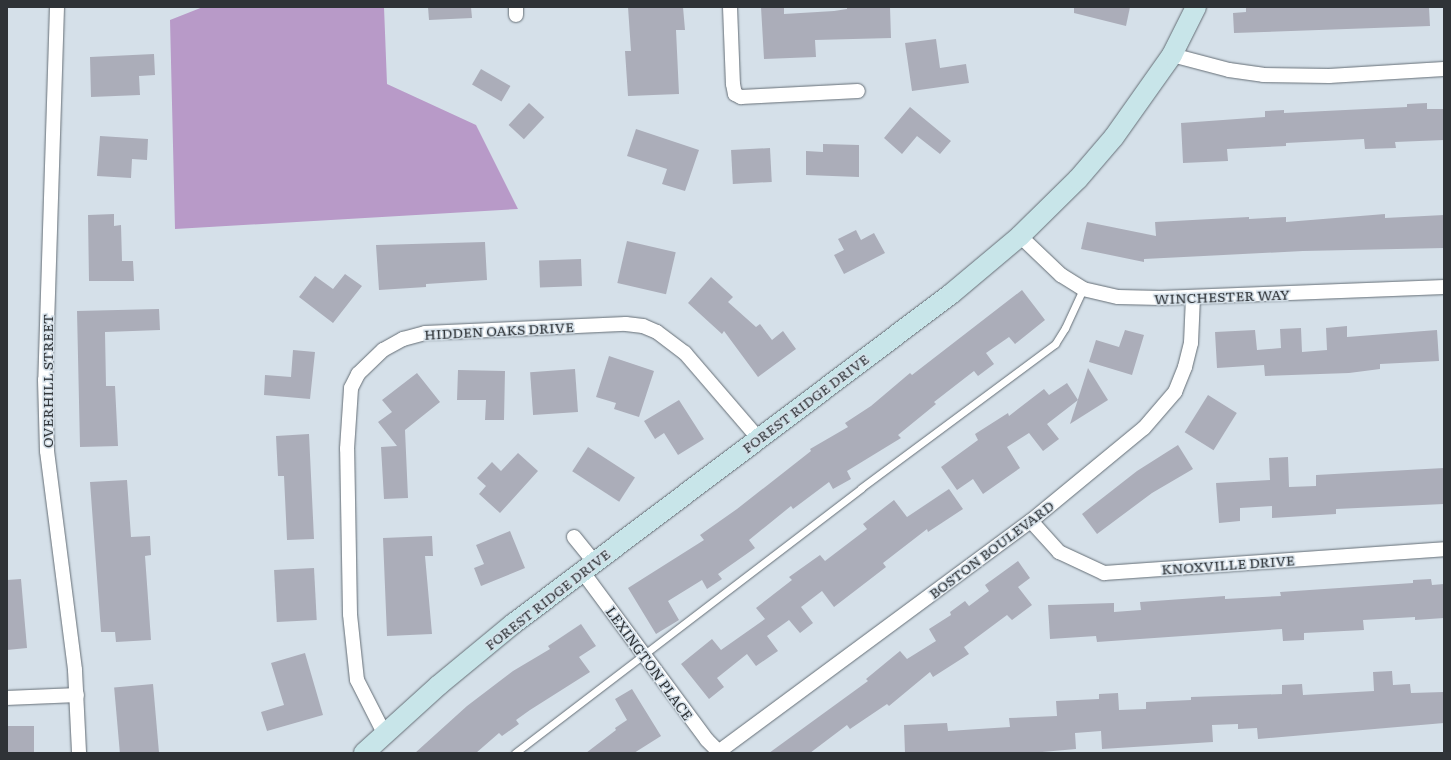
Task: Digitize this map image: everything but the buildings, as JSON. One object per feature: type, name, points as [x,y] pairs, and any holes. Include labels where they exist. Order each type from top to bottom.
[{"type":"main road","name":"FOREST RIDGE DRIVE","points":[[364,753],[384,733],[513,624],[951,294],[1020,236],[1078,179],[1114,137],[1172,55],[1196,7]]},
{"type":"street","name":"OVERHILL STREET","points":[[57,7],[45,380],[47,451],[77,695],[79,753]]},
{"type":"street","points":[[730,7],[733,84],[735,94],[741,98],[858,91]]},
{"type":"street","points":[[1172,55],[1229,70],[1263,74],[1329,76],[1444,69]]},
{"type":"street","name":"WINCHESTER WAY","points":[[1020,236],[1061,275],[1083,289],[1118,297],[1194,297],[1444,287]]},
{"type":"street","name":"BOSTON BOULEVARD","points":[[719,753],[1031,521],[1144,428],[1175,392],[1191,343],[1194,297]]},
{"type":"street","name":"HIDDEN OAKS DRIVE","points":[[384,733],[357,680],[350,614],[347,449],[351,388],[358,374],[383,350],[403,339],[425,333],[626,324],[643,326],[656,332],[685,353],[758,438]]},
{"type":"street","name":"KNOXVILLE DRIVE","points":[[1031,521],[1059,552],[1104,573],[1444,549]]},
{"type":"street","name":"LEXINGTON PLACE","points":[[574,537],[588,567],[643,653],[707,740],[719,753]]},
{"type":"street","points":[[7,698],[77,695]]},
{"type":"lane","points":[[514,753],[643,653],[1055,344],[1065,328],[1083,289]]},
{"type":"shaded area","points":[[203,7],[384,7],[387,84],[476,125],[518,209],[175,229],[170,20]]}]
